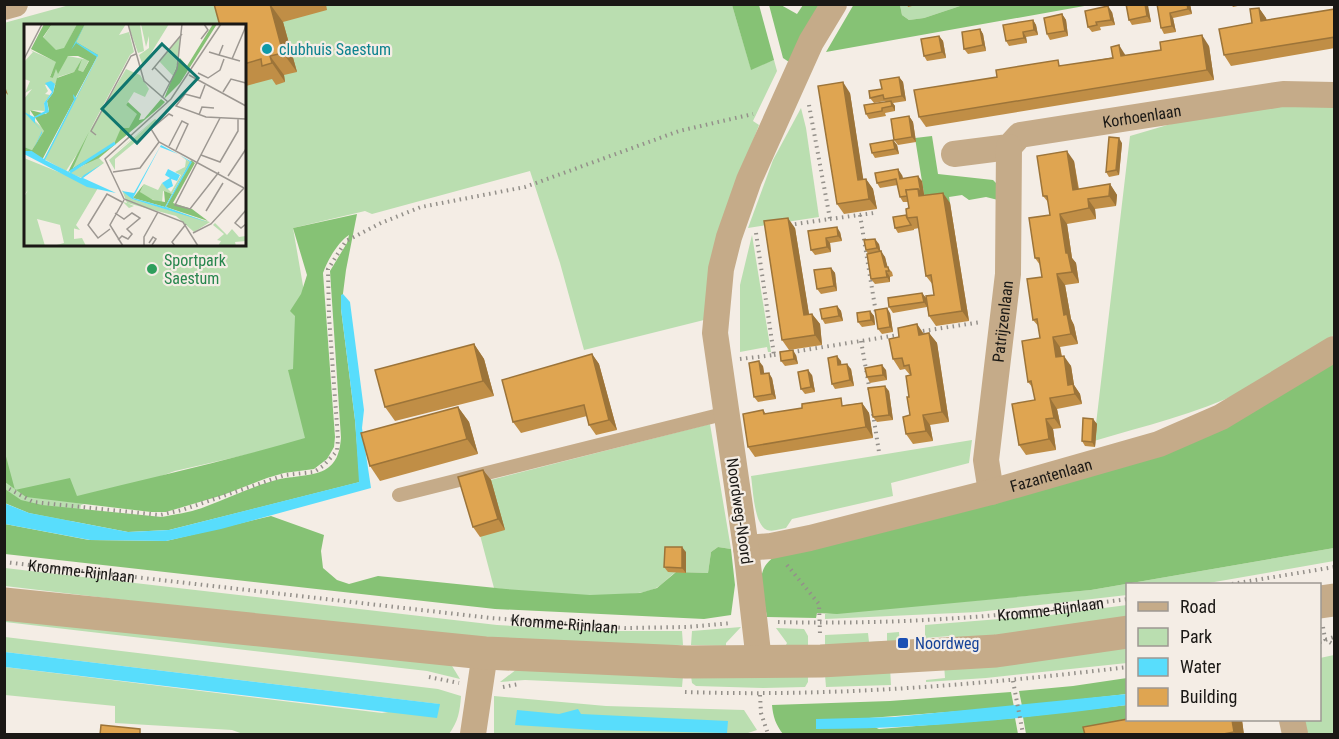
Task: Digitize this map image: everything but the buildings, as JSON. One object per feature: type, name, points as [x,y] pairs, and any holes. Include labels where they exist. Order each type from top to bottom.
[{"type":"street","points":[[4,7],[15,4]]},
{"type":"street","name":"Noordweg-Noord","points":[[759,661],[746,548],[715,333],[721,269],[729,237],[749,180],[811,42],[834,4]]},
{"type":"street","name":"Korhoenlaan","points":[[954,154],[1009,147],[1020,135],[1283,94],[1335,95]]},
{"type":"street","name":"Patrijzenlaan","points":[[991,492],[986,459],[1008,274],[1009,147]]},
{"type":"street","name":"Fazantenlaan","points":[[746,548],[771,546],[991,492],[1159,444],[1221,417],[1335,349]]},
{"type":"street","name":"Kromme-Rijnlaan","points":[[4,604],[485,653],[686,662],[759,661],[821,677],[1126,632]]},
{"type":"street","points":[[473,735],[485,653]]},
{"type":"lane","points":[[399,495],[727,413]]},
{"type":"path","points":[[802,66],[830,219]]},
{"type":"path","points":[[4,486],[33,502],[160,515],[183,510],[285,475],[314,472],[337,451],[328,269],[346,241],[381,223],[421,207],[525,187],[679,131],[756,114],[783,103]]},
{"type":"path","points":[[787,225],[874,213]]},
{"type":"path","points":[[860,215],[877,315]]},
{"type":"path","points":[[729,237],[755,230],[774,355]]},
{"type":"path","points":[[719,362],[1004,319]]},
{"type":"path","points":[[879,327],[880,338]]},
{"type":"path","points":[[861,341],[870,396]]},
{"type":"path","points":[[872,408],[879,452]]},
{"type":"path","points":[[771,546],[819,604],[821,677]]},
{"type":"path","name":"Kromme-Rijnlaan","points":[[4,562],[491,618],[625,628],[687,627],[754,621],[894,622],[1010,614],[1126,599]]},
{"type":"path","points":[[1244,583],[1335,567]]},
{"type":"path","points":[[1321,641],[1335,637]]},
{"type":"path","points":[[1325,639],[1335,645]]},
{"type":"path","points":[[673,691],[760,695],[821,677],[893,690],[1012,681],[1126,668]]},
{"type":"path","points":[[1012,681],[1022,732]]},
{"type":"path","points":[[481,687],[525,684]]},
{"type":"path","points":[[760,695],[761,713],[768,735]]},
{"type":"green space","name":"Sportpark Saestum","points":[[73,4],[732,5],[751,69],[774,60],[777,71],[753,121],[759,125],[738,181],[704,320],[584,350],[560,263],[530,171],[372,214],[365,211],[293,228],[329,436],[175,471],[81,505],[80,510],[69,522],[29,513],[5,503],[4,23]]},
{"type":"green space","points":[[854,4],[900,5],[902,15],[909,20],[924,18],[963,5],[1090,5],[826,52]]},
{"type":"green space","points":[[732,5],[759,5],[774,60],[751,70]]},
{"type":"green space","points":[[769,5],[781,5],[797,14],[803,5],[823,5],[789,62],[783,58]]},
{"type":"green space","points":[[900,5],[963,5],[924,18],[909,20],[902,15]]},
{"type":"green space","points":[[1284,103],[1334,105],[1334,335],[1278,372],[1225,399],[1170,419],[1094,441],[1130,136],[1198,116]]},
{"type":"green space","points":[[801,108],[819,217],[748,228],[773,160]]},
{"type":"green space","points":[[932,136],[938,174],[993,180],[997,184],[998,200],[986,197],[969,200],[962,195],[949,197],[950,203],[926,206],[915,138]]},
{"type":"green space","points":[[357,214],[341,309],[360,482],[169,530],[128,532],[29,513],[5,503],[5,489],[21,500],[42,505],[162,517],[196,510],[261,484],[313,474],[329,467],[338,454],[341,438],[330,271],[347,243],[349,235],[333,252],[323,273],[335,437],[334,447],[327,459],[314,469],[284,473],[166,512],[26,497],[16,490],[70,478],[77,496],[305,438],[288,370],[293,369],[295,316],[290,311],[301,294],[307,275],[293,228]]},
{"type":"green space","points":[[752,235],[771,352],[768,352],[767,347],[740,352],[740,285]]},
{"type":"green space","points":[[1334,357],[1334,548],[1091,590],[837,614],[817,613],[816,618],[767,617],[761,582],[762,575],[769,561],[777,555],[1077,471]]},
{"type":"green space","points":[[710,424],[731,549],[718,547],[711,552],[708,573],[676,572],[654,589],[620,595],[576,595],[494,588],[467,486]]},
{"type":"green space","points":[[972,440],[969,463],[891,483],[893,496],[792,519],[786,528],[772,531],[763,527],[759,521],[751,476]]},
{"type":"green space","points":[[4,449],[15,489],[5,482]]},
{"type":"green space","points":[[271,516],[324,535],[321,551],[323,568],[337,580],[349,584],[378,576],[590,595],[640,593],[657,588],[676,572],[708,573],[711,552],[718,547],[731,549],[735,585],[731,615],[704,619],[495,609],[5,554],[5,524],[89,540],[166,541]]},
{"type":"green space","points":[[1334,548],[1334,561],[1209,583],[1132,583]]},
{"type":"green space","points":[[5,568],[497,625],[600,631],[682,631],[683,645],[641,650],[342,626],[5,586]]},
{"type":"green space","points":[[1126,584],[1126,595],[978,612],[825,619],[825,614],[1091,590]]},
{"type":"green space","points":[[1126,605],[1126,624],[951,642],[950,636],[925,638],[925,625],[1050,615]]},
{"type":"green space","points":[[5,607],[449,661],[460,679],[427,671],[5,622]]},
{"type":"green space","points":[[741,627],[726,643],[726,646],[691,645],[692,631]]},
{"type":"green space","points":[[776,628],[804,629],[808,636],[808,645],[786,645],[787,643]]},
{"type":"green space","points":[[899,632],[900,646],[825,645],[825,635],[868,633],[869,642],[887,641],[887,633]]},
{"type":"green space","points":[[5,637],[438,689],[461,696],[460,707],[449,734],[243,734],[232,730],[115,723],[115,706],[5,695],[5,667],[382,713],[439,704],[5,652]]},
{"type":"green space","points":[[1126,645],[1126,663],[926,682],[926,680],[945,678],[944,664]]},
{"type":"green space","points":[[1334,655],[1334,734],[1306,734],[1303,721],[1321,721],[1321,658]]},
{"type":"green space","points":[[890,667],[891,685],[826,687],[825,675]]},
{"type":"green space","points":[[517,669],[683,676],[682,687],[525,680],[500,682]]},
{"type":"green space","points":[[808,675],[805,687],[763,688],[696,686],[692,683],[691,676]]},
{"type":"green space","points":[[1126,678],[1126,694],[1022,706],[1019,691]]},
{"type":"green space","points":[[1011,692],[1014,707],[856,719],[879,729],[1015,718],[1018,734],[783,734],[775,721],[772,705],[890,701]]},
{"type":"green space","points":[[494,696],[606,706],[744,710],[757,730],[745,734],[494,734]]},
{"type":"green space","points":[[1126,705],[1126,721],[1146,734],[1026,734],[1023,717]]},
{"type":"water","points":[[343,294],[350,302],[364,410],[362,428],[371,488],[221,529],[166,541],[90,540],[5,524],[4,503],[29,513],[128,532],[169,530],[359,482],[355,420],[341,309],[341,295]]},
{"type":"water","points":[[5,652],[440,704],[437,718],[5,667]]},
{"type":"water","points":[[1126,694],[1126,705],[1050,715],[933,725],[816,729],[816,719],[894,717]]},
{"type":"water","points":[[578,709],[581,714],[728,721],[727,733],[596,730],[515,725],[517,710],[559,714]]},
{"type":"place","name":"clubhuis Saestum","points":[[267,49]]},
{"type":"place","name":"Sportpark Saestum","points":[[152,269]]},
{"type":"place","name":"Noordweg","points":[[903,643]]}]
